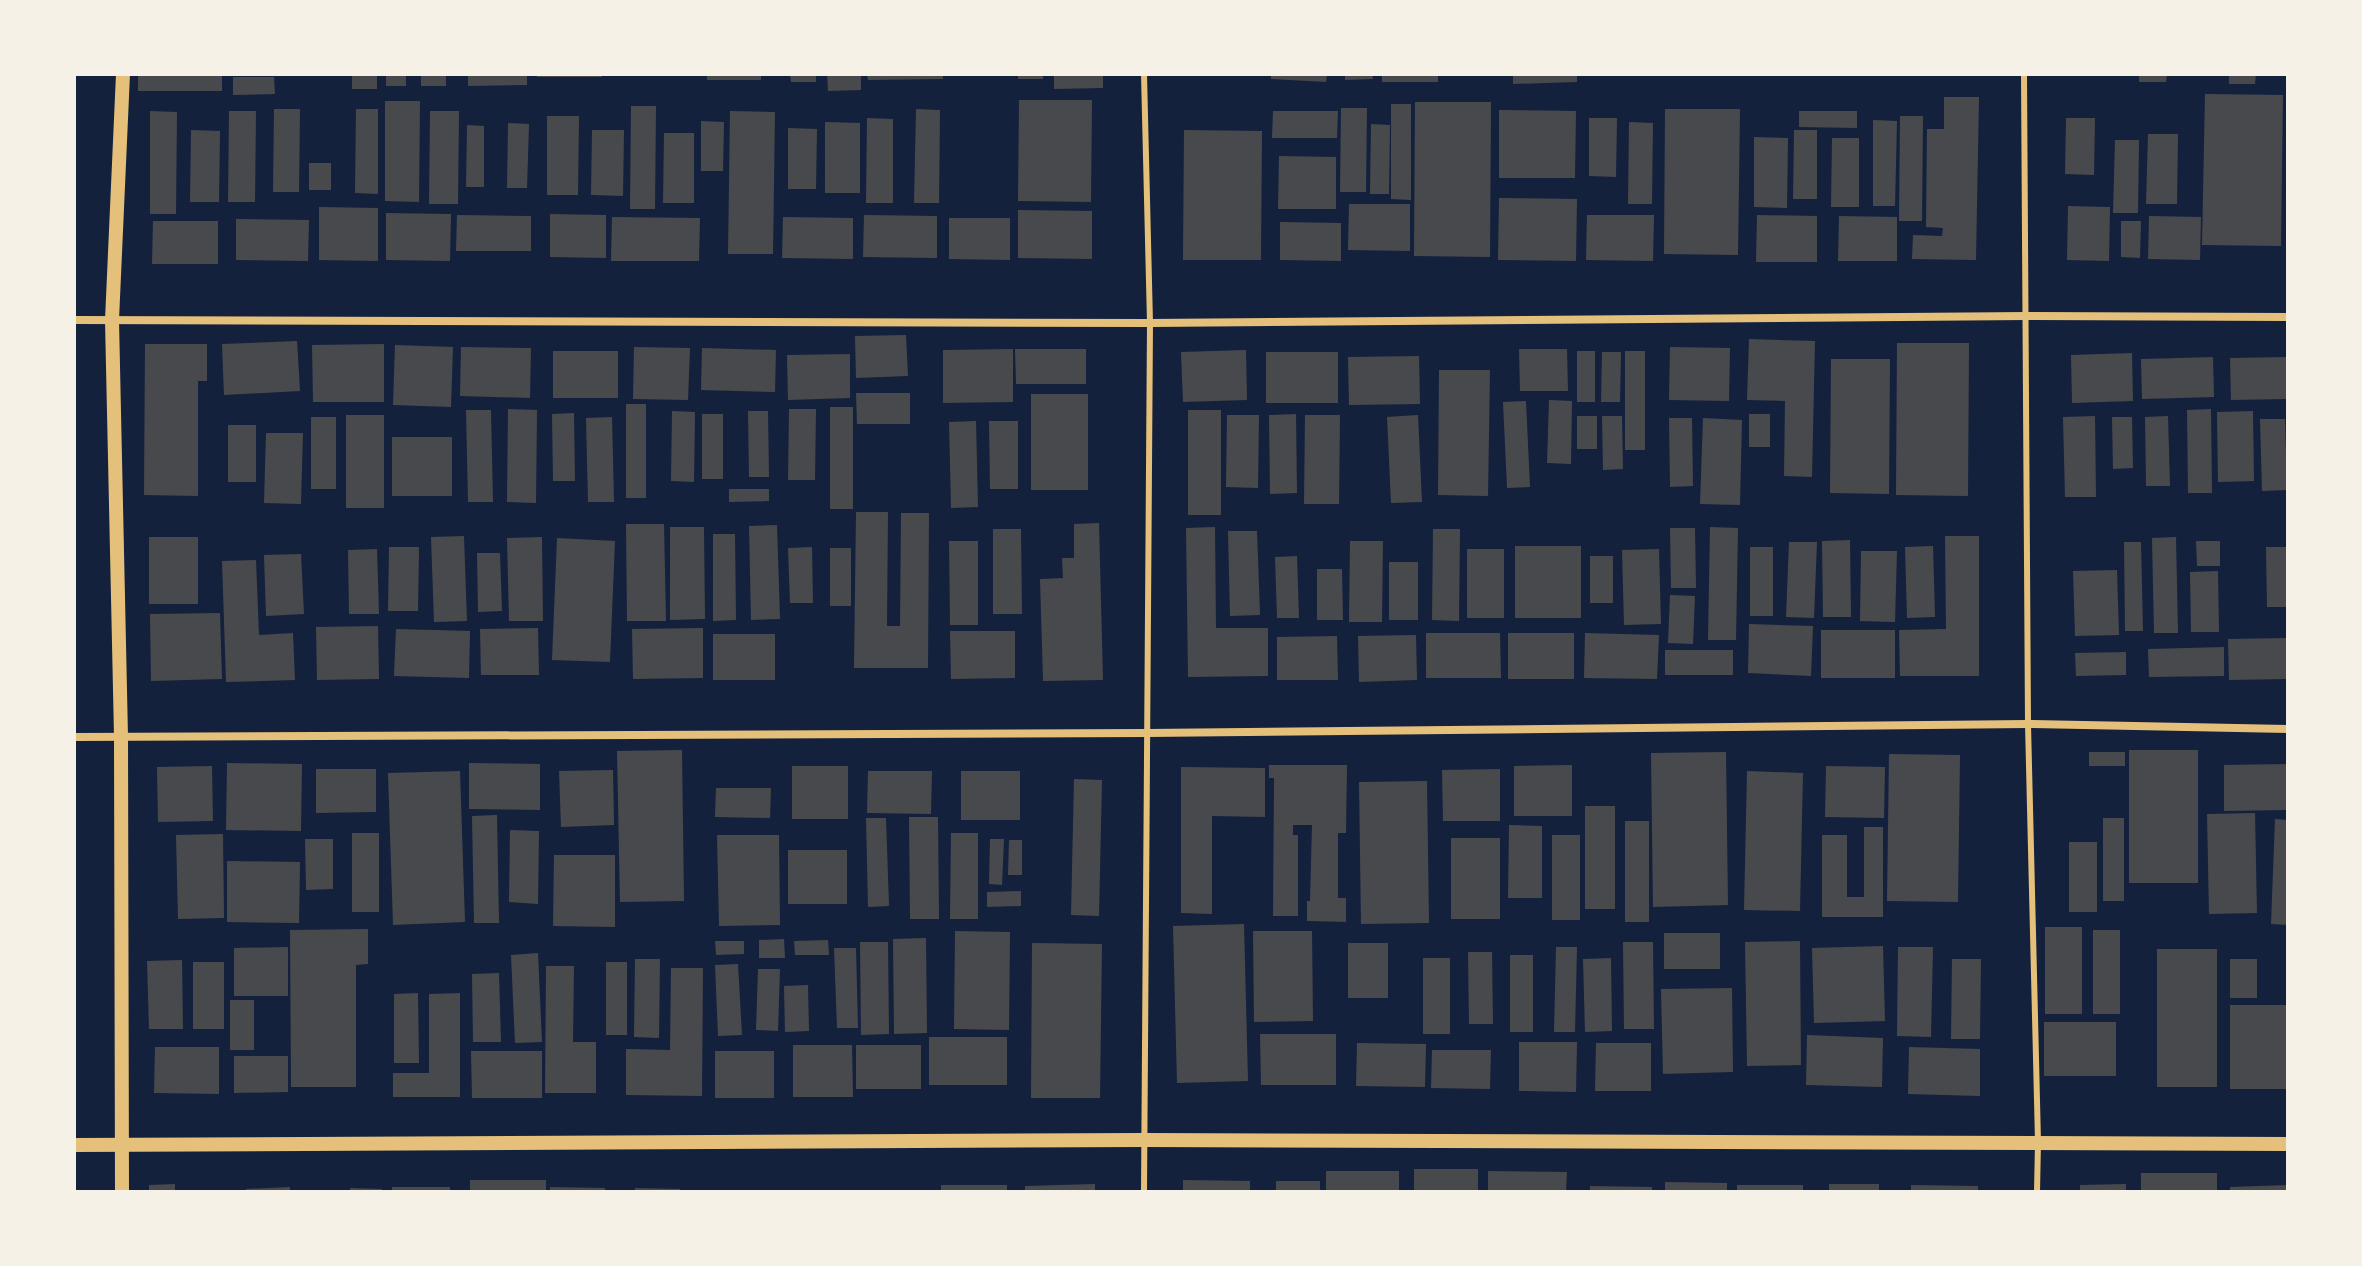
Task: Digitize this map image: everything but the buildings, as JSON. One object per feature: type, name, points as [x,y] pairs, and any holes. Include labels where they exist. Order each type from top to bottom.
[{"type":"street","points":[[122,1192],[121,736],[112,320],[123,74]]},
{"type":"street","points":[[74,320],[1150,323],[2288,317]]},
{"type":"street","points":[[74,737],[1147,733],[2028,724],[2288,729]]},
{"type":"street","points":[[74,1145],[1145,1140],[2288,1144]]},
{"type":"lane","points":[[1144,74],[1150,323],[1144,1192]]},
{"type":"lane","points":[[2024,74],[2028,724],[2037,1192]]}]
